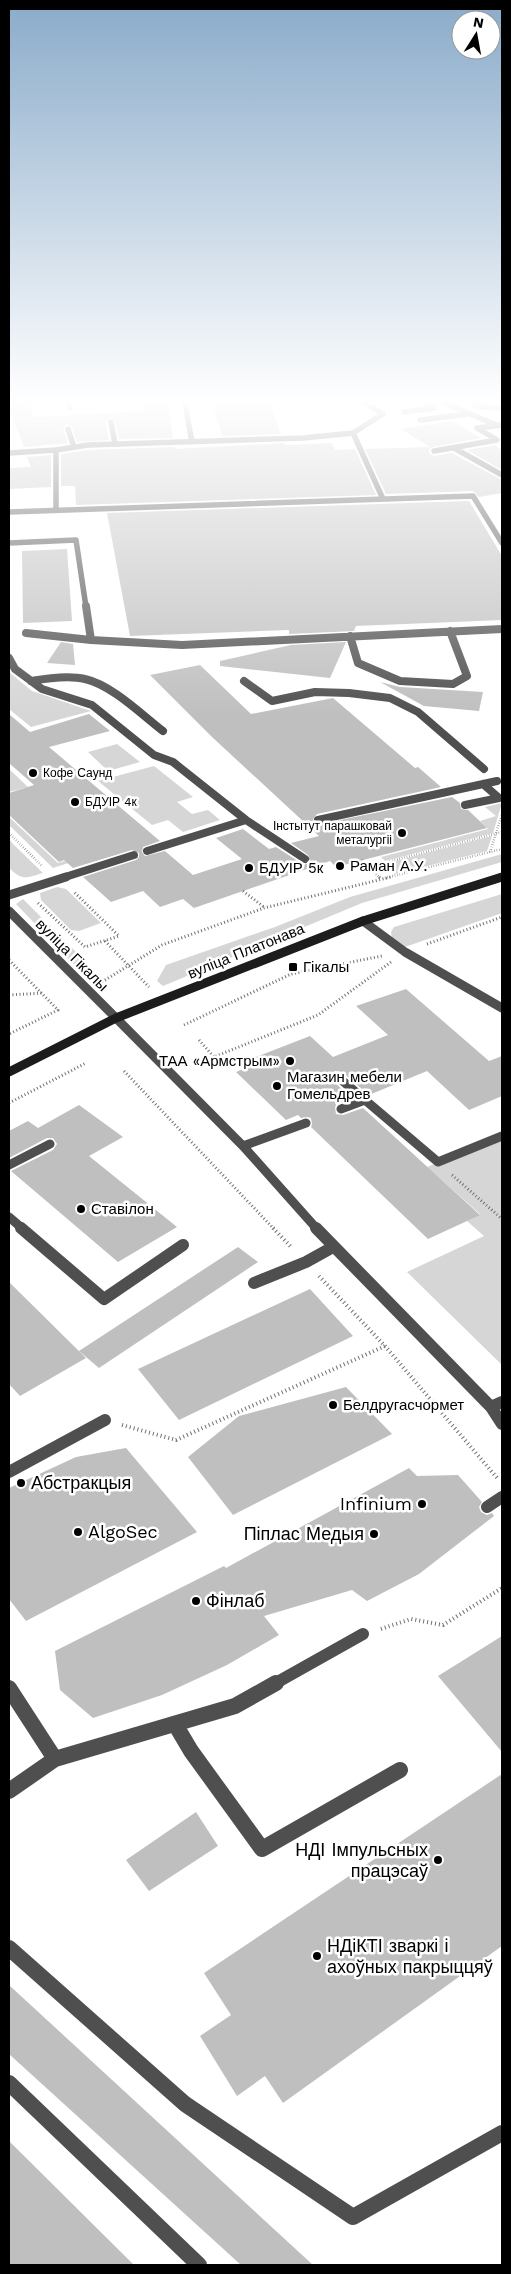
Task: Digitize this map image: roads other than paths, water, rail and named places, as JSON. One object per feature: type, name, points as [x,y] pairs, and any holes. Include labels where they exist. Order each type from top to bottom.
[{"type":"main road","name":"вуліца Платонава","points":[[9,1072],[116,1018],[363,921],[502,877]]},
{"type":"street","points":[[56,504],[56,510]]},
{"type":"street","points":[[9,512],[231,504]]},
{"type":"street","points":[[478,504],[502,543]]},
{"type":"street","points":[[9,543],[76,540],[92,640]]},
{"type":"street","points":[[26,633],[92,640],[182,645],[502,628]]},
{"type":"street","points":[[350,636],[358,663],[400,681],[453,684],[467,676],[450,631]]},
{"type":"street","points":[[9,658],[15,669],[42,689],[92,706],[154,755],[173,762],[246,820],[305,859]]},
{"type":"street","points":[[31,681],[39,679],[86,680],[120,698],[162,731]]},
{"type":"street","points":[[244,681],[272,701],[315,692],[349,693],[390,698],[418,712],[484,769]]},
{"type":"street","points":[[318,820],[496,781]]},
{"type":"street","points":[[465,805],[499,798],[483,784]]},
{"type":"street","points":[[147,851],[246,820]]},
{"type":"street","points":[[9,895],[134,855]]},
{"type":"street","name":"вуліца Гікалы","points":[[9,911],[243,1146],[333,1247],[491,1407],[502,1424]]},
{"type":"street","points":[[363,921],[405,952],[502,1008]]},
{"type":"street","points":[[338,1077],[438,1162],[502,1136]]},
{"type":"street","points":[[341,1109],[365,1100]]},
{"type":"street","points":[[243,1146],[306,1123]]},
{"type":"street","points":[[9,1165],[50,1144]]},
{"type":"street","points":[[9,1217],[104,1299],[183,1245]]},
{"type":"street","points":[[254,1283],[306,1262],[333,1247]]},
{"type":"street","points":[[491,1407],[502,1402]]},
{"type":"street","points":[[9,1472],[105,1420]]},
{"type":"street","points":[[487,1507],[502,1496]]},
{"type":"street","points":[[9,1791],[55,1759],[235,1706],[362,1634]]},
{"type":"street","points":[[9,1688],[55,1759]]},
{"type":"street","points":[[175,1724],[191,1751],[262,1850],[400,1770]]},
{"type":"street","points":[[9,1948],[185,2104],[353,2217],[502,2133]]},
{"type":"street","points":[[9,2083],[200,2265]]},
{"type":"place","name":"Кофе Саунд","points":[[33,773]]},
{"type":"place","name":"БДУІР 4к","points":[[75,802]]},
{"type":"place","name":"Інстытут парашковай металургіі","points":[[402,833]]},
{"type":"place","name":"Раман А.У.","points":[[340,866]]},
{"type":"place","name":"БДУІР 5к","points":[[249,868]]},
{"type":"place","name":"Гікалы","points":[[293,967]]},
{"type":"place","name":"ТАА «Армстрым»","points":[[290,1061]]},
{"type":"place","name":"Магазин мебели Гомельдрев","points":[[277,1086]]},
{"type":"place","name":"Ставілон","points":[[81,1209]]},
{"type":"place","name":"Белдругасчормет","points":[[333,1405]]},
{"type":"place","name":"Абстракцыя","points":[[21,1483]]},
{"type":"place","name":"Infinium","points":[[422,1504]]},
{"type":"place","name":"AlgoSec","points":[[78,1532]]},
{"type":"place","name":"Піплас Медыя","points":[[374,1534]]},
{"type":"place","name":"Фінлаб","points":[[196,1601]]},
{"type":"place","name":"НДІ Імпульсных працэсаў","points":[[438,1860]]},
{"type":"place","name":"НДіКТІ зваркі і ахоўных пакрыццяў","points":[[317,1956]]}]
